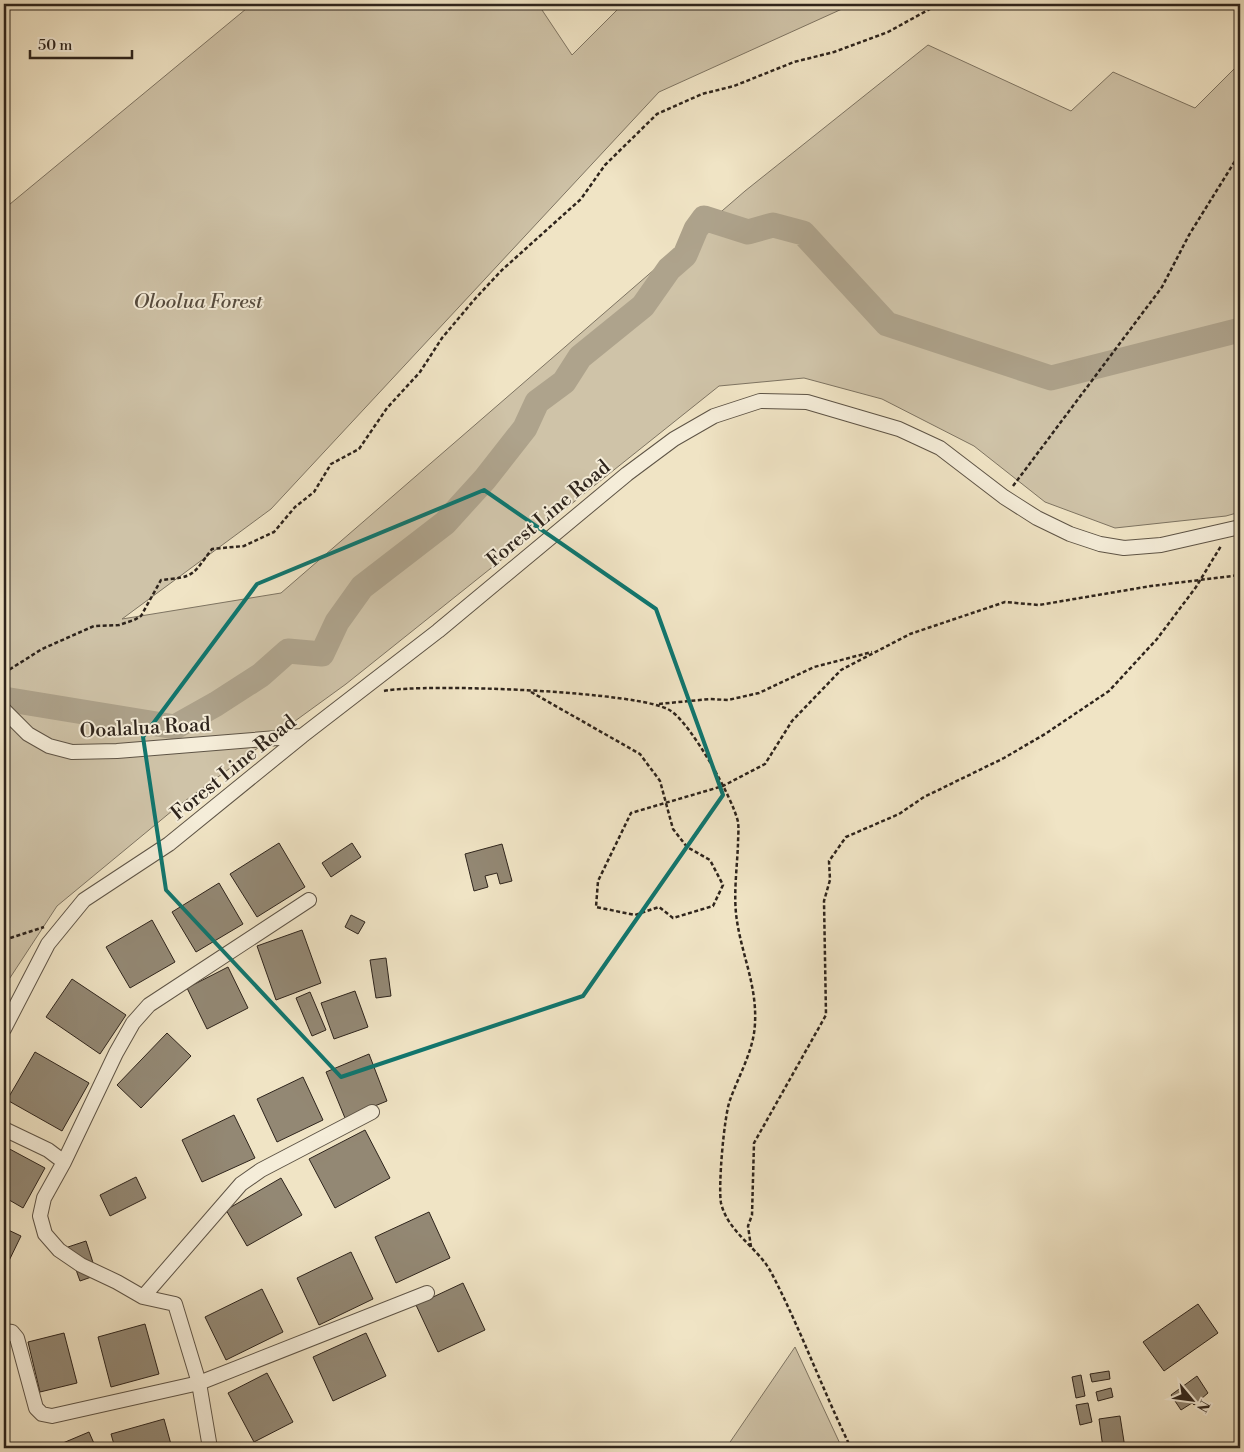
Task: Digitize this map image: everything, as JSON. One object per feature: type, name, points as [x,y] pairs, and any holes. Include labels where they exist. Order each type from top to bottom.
[{"type":"street","name":"Forest Line Road","points":[[4,1028],[48,944],[84,900],[169,844],[302,736],[438,631],[627,474],[674,439],[714,416],[760,401],[806,402],[899,429],[940,448],[1004,498],[1037,518],[1070,534],[1100,544],[1124,548],[1160,545],[1235,528]]},
{"type":"street","name":"Ooalalua Road","points":[[4,710],[28,734],[49,746],[72,752],[117,751],[302,736]]},
{"type":"street","points":[[210,1448],[199,1383],[175,1304],[143,1298],[118,1282],[81,1265],[59,1250],[45,1234],[40,1216],[44,1198],[64,1162],[116,1053],[133,1023],[149,1005],[309,900]]},
{"type":"street","points":[[143,1298],[241,1184],[261,1170],[372,1112]]},
{"type":"street","points":[[4,1129],[48,1150],[64,1162]]},
{"type":"street","points":[[4,1331],[12,1332],[17,1338],[36,1408],[42,1414],[52,1416],[199,1383],[428,1293]]},
{"type":"path","points":[[4,672],[42,649],[94,626],[119,625],[134,620],[141,616],[161,580],[185,578],[192,574],[212,549],[244,546],[274,532],[295,507],[314,492],[331,464],[359,449],[386,408],[420,372],[442,338],[474,300],[502,270],[581,199],[605,165],[657,114],[702,94],[734,86],[794,62],[834,52],[888,32],[939,4]]},
{"type":"path","points":[[1004,498],[1162,288],[1189,235],[1240,153]]},
{"type":"path","points":[[752,1249],[748,1226],[752,1215],[754,1143],[826,1015],[824,901],[830,880],[829,861],[846,837],[899,814],[924,797],[1004,758],[1109,692],[1157,639],[1200,581],[1235,528]]},
{"type":"path","points":[[531,692],[640,754],[660,781],[667,802],[673,828],[688,848],[710,860],[723,885],[713,906],[674,918],[659,907],[635,915],[596,907],[598,881],[631,813],[667,802],[723,786],[766,764],[792,721],[841,670],[910,634],[1005,602],[1039,605],[1151,586],[1240,575]]},
{"type":"path","points":[[382,691],[466,689],[569,693],[658,704],[710,699],[728,700],[758,693],[814,667],[878,650]]},
{"type":"path","points":[[658,704],[672,711],[684,724],[723,786],[738,823],[736,920],[752,980],[755,1023],[751,1048],[728,1104],[720,1188],[721,1202],[726,1217],[770,1271],[851,1448]]},
{"type":"path","points":[[4,940],[67,919]]},
{"type":"highlighted area","points":[[484,490],[656,609],[723,795],[583,996],[341,1077],[166,890],[143,737],[257,584]]},
{"type":"green space","name":"Oloolua Forest","points":[[252,4],[538,4],[572,55],[623,4],[853,4],[659,92],[271,509],[122,619],[281,593],[745,191],[928,45],[1071,111],[1113,72],[1195,108],[1240,63],[1240,512],[1226,516],[1115,528],[1045,502],[974,446],[882,399],[804,378],[719,386],[346,684],[178,806],[57,906],[4,987],[4,209]]},
{"type":"green space","points":[[795,1347],[842,1448],[726,1448]]},
{"type":"building","points":[[279,843],[305,887],[257,917],[230,874]]},
{"type":"building","points":[[352,843],[361,857],[331,877],[322,863]]},
{"type":"building","points":[[502,844],[512,881],[500,884],[497,873],[485,876],[488,887],[474,891],[465,854]]},
{"type":"building","points":[[219,883],[243,924],[196,952],[172,912]]},
{"type":"building","points":[[351,915],[365,922],[358,934],[345,927]]},
{"type":"building","points":[[152,920],[175,962],[130,988],[106,947]]},
{"type":"building","points":[[302,930],[321,983],[276,1000],[257,946]]},
{"type":"building","points":[[386,958],[391,996],[376,998],[370,960]]},
{"type":"building","points":[[228,967],[248,1008],[207,1029],[187,988]]},
{"type":"building","points":[[72,979],[126,1015],[100,1054],[46,1017]]},
{"type":"building","points":[[355,991],[368,1027],[334,1039],[321,1003]]},
{"type":"building","points":[[310,992],[326,1030],[312,1036],[296,998]]},
{"type":"building","points":[[167,1033],[191,1056],[141,1108],[117,1085]]},
{"type":"building","points":[[35,1052],[89,1083],[62,1131],[7,1100]]},
{"type":"building","points":[[369,1054],[387,1101],[345,1118],[326,1072]]},
{"type":"building","points":[[303,1077],[323,1120],[277,1142],[257,1099]]},
{"type":"building","points":[[234,1115],[255,1158],[202,1182],[182,1140]]},
{"type":"building","points":[[365,1130],[390,1178],[335,1208],[309,1159]]},
{"type":"building","points":[[4,1146],[45,1168],[23,1208],[4,1197]]},
{"type":"building","points":[[136,1177],[146,1198],[110,1216],[100,1195]]},
{"type":"building","points":[[281,1178],[302,1215],[247,1246],[226,1210]]},
{"type":"building","points":[[429,1212],[450,1258],[396,1283],[375,1237]]},
{"type":"building","points":[[4,1228],[21,1236],[4,1271]]},
{"type":"building","points":[[86,1241],[97,1275],[80,1281],[68,1247]]},
{"type":"building","points":[[351,1252],[373,1299],[319,1325],[297,1278]]},
{"type":"building","points":[[463,1283],[485,1330],[438,1352],[416,1305]]},
{"type":"building","points":[[262,1289],[283,1332],[226,1360],[205,1317]]},
{"type":"building","points":[[1198,1304],[1218,1333],[1164,1371],[1143,1342]]},
{"type":"building","points":[[145,1324],[159,1374],[111,1387],[98,1337]]},
{"type":"building","points":[[64,1333],[77,1383],[40,1392],[28,1342]]},
{"type":"building","points":[[366,1333],[386,1376],[333,1401],[313,1357]]},
{"type":"building","points":[[1109,1371],[1110,1379],[1092,1382],[1090,1374]]},
{"type":"building","points":[[267,1373],[293,1422],[254,1442],[228,1393]]},
{"type":"building","points":[[1081,1375],[1085,1396],[1076,1398],[1072,1377]]},
{"type":"building","points":[[1197,1376],[1208,1393],[1194,1405],[1192,1403],[1181,1410],[1171,1395]]},
{"type":"building","points":[[1111,1388],[1113,1397],[1098,1401],[1096,1392]]},
{"type":"building","points":[[1088,1403],[1092,1422],[1080,1425],[1076,1405]]},
{"type":"building","points":[[1120,1416],[1125,1448],[1103,1448],[1099,1419]]},
{"type":"building","points":[[164,1419],[172,1448],[115,1448],[111,1434]]},
{"type":"building","points":[[89,1432],[96,1448],[51,1448]]},
{"type":"waterway","points":[[4,699],[175,727],[216,704],[261,675],[288,651],[322,654],[337,622],[362,587],[445,523],[485,479],[525,428],[537,402],[564,382],[580,357],[643,306],[669,269],[685,255],[696,229],[704,218],[748,232],[773,225],[803,233],[887,324],[1051,378],[1240,330]]}]
